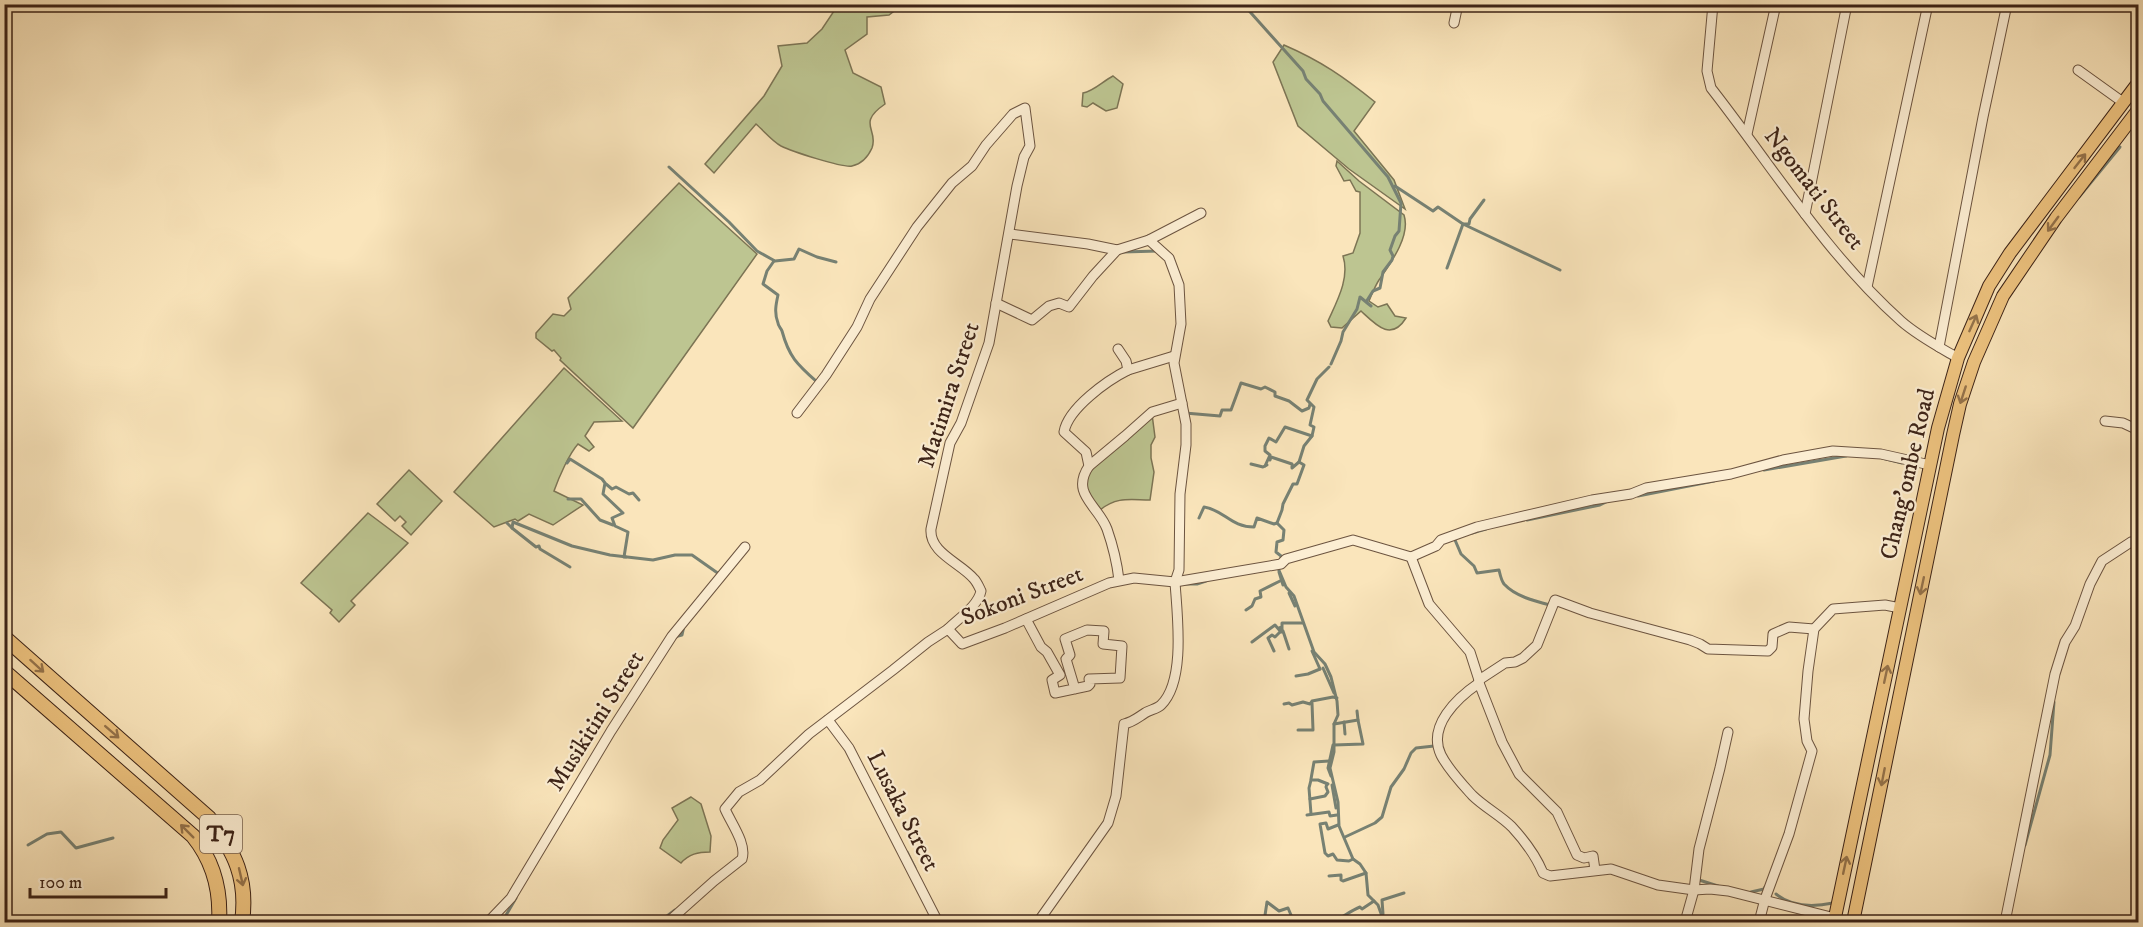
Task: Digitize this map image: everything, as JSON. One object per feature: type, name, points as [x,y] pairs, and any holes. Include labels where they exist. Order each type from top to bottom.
[{"type":"highway","name":"T7","points":[[4,637],[196,804],[224,837],[236,862],[243,886],[242,922]]},
{"type":"highway","points":[[4,671],[175,819],[201,846],[212,866],[218,885],[219,922]]},
{"type":"main road","name":"Chang'ombe Road","points":[[1834,920],[1942,409],[1958,358],[1989,286],[2010,253],[2138,84]]},
{"type":"main road","name":"Chang'ombe Road","points":[[1853,922],[1953,435],[1960,404],[1974,362],[2003,296],[2056,218],[2139,110]]},
{"type":"street","points":[[1454,23],[1458,4]]},
{"type":"street","name":"Ngomati Street","points":[[1713,4],[1707,71],[1711,88],[1805,214],[1867,287],[1901,320],[1958,358]]},
{"type":"street","points":[[1747,134],[1776,4]]},
{"type":"street","points":[[1805,214],[1847,4]]},
{"type":"street","points":[[1867,287],[1928,4]]},
{"type":"street","points":[[1939,347],[2007,4]]},
{"type":"street","points":[[2078,70],[2124,103]]},
{"type":"street","name":"Matimira Street","points":[[797,412],[826,375],[857,327],[876,289],[917,226],[952,183],[972,166],[986,145],[1013,114],[1025,108],[1030,146],[1025,153],[1022,167],[986,356],[959,427],[950,443],[931,529],[935,544],[951,561],[974,579],[981,591],[980,597],[948,629]]},
{"type":"street","points":[[1010,234],[1117,250],[1149,240],[1201,213]]},
{"type":"street","points":[[1038,922],[1108,823],[1116,796],[1124,724],[1132,722],[1161,705],[1175,682],[1178,658],[1175,582],[1179,570],[1180,494],[1186,444],[1174,356],[1181,324],[1179,285],[1169,258],[1149,240]]},
{"type":"street","points":[[996,303],[1032,320],[1049,306],[1059,303],[1069,307],[1117,250]]},
{"type":"street","points":[[1118,349],[1126,361],[1128,370]]},
{"type":"street","points":[[1089,466],[1086,452],[1064,432],[1066,423],[1075,411],[1096,390],[1103,388],[1128,370],[1174,356]]},
{"type":"street","points":[[1120,580],[1106,527],[1083,491],[1082,476],[1089,466],[1152,411],[1182,403]]},
{"type":"street","points":[[2105,421],[2123,423],[2139,430]]},
{"type":"street","points":[[1595,870],[1593,856],[1584,858],[1577,855],[1557,812],[1519,774],[1502,742],[1470,652],[1429,604],[1411,557],[1436,546],[1442,540],[1478,527],[1592,500],[1631,494],[1646,488],[1731,474],[1783,460],[1833,451],[1881,453],[1930,465]]},
{"type":"street","name":"Sokoni Street","points":[[668,922],[742,859],[744,854],[741,842],[725,809],[739,792],[760,780],[809,734],[948,629],[962,644],[1120,580],[1143,578],[1175,582],[1281,564],[1286,559],[1353,540],[1411,557]]},
{"type":"street","points":[[2005,922],[2055,674],[2065,642],[2075,626],[2090,584],[2102,561],[2131,542],[2139,541]]},
{"type":"street","name":"Musikitini Street","points":[[493,921],[511,898],[617,722],[672,636],[745,546]]},
{"type":"street","points":[[1815,629],[1789,627],[1773,634],[1772,647],[1768,651],[1708,649],[1690,640],[1590,613],[1555,600],[1537,645],[1523,658],[1505,663],[1466,692],[1442,722],[1438,734],[1441,755],[1474,796],[1516,831],[1538,860],[1543,873],[1550,876],[1611,869],[1658,885],[1694,890],[1710,888],[1765,899],[1834,920]]},
{"type":"street","points":[[1760,922],[1765,899],[1789,834],[1812,751],[1807,741],[1804,719],[1808,671],[1815,629],[1833,609],[1885,605],[1895,607]]},
{"type":"street","points":[[1026,619],[1042,649],[1047,652],[1060,675],[1052,680],[1055,693],[1075,689],[1089,686],[1089,679],[1120,678],[1122,646],[1103,644],[1104,630],[1087,630],[1065,639],[1070,655],[1066,659],[1075,689]]},
{"type":"street","name":"Lusaka Street","points":[[828,720],[849,748],[938,922]]},
{"type":"street","points":[[1685,922],[1728,732]]},
{"type":"green space","points":[[838,5],[902,5],[889,15],[867,17],[867,34],[845,50],[853,73],[881,87],[885,104],[876,111],[870,122],[873,141],[868,154],[861,162],[852,166],[828,162],[781,146],[756,124],[714,173],[705,164],[764,96],[782,66],[778,46],[807,43],[822,29]]},
{"type":"green space","points":[[1284,45],[1332,70],[1375,102],[1354,131],[1394,180],[1405,209],[1349,169],[1298,126],[1273,62]]},
{"type":"green space","points":[[1113,76],[1123,84],[1117,108],[1106,111],[1093,103],[1087,107],[1082,106],[1083,93]]},
{"type":"green space","points":[[1337,161],[1404,215],[1405,232],[1402,241],[1369,301],[1378,307],[1387,304],[1395,316],[1406,318],[1395,329],[1389,330],[1378,326],[1361,311],[1342,328],[1331,327],[1328,321],[1344,281],[1343,256],[1353,253],[1360,233],[1360,192],[1356,191],[1350,180],[1344,181],[1336,166]]},
{"type":"green space","points":[[679,183],[757,254],[633,428],[560,360],[561,358],[554,350],[552,351],[536,338],[536,333],[553,314],[564,316],[571,309],[568,298]]},
{"type":"green space","points":[[564,368],[622,421],[594,422],[585,436],[594,447],[589,451],[578,444],[561,473],[554,491],[583,505],[553,525],[529,514],[518,521],[515,519],[494,527],[454,492]]},
{"type":"green space","points":[[1152,414],[1155,437],[1151,445],[1154,472],[1150,500],[1118,501],[1100,510],[1086,492],[1084,477],[1098,460]]},
{"type":"green space","points":[[409,470],[442,501],[411,535],[402,526],[406,522],[400,516],[395,521],[377,504]]},
{"type":"green space","points":[[368,513],[408,543],[351,601],[355,605],[339,622],[330,613],[332,610],[301,583]]},
{"type":"green space","points":[[691,797],[701,804],[711,836],[710,852],[694,854],[681,863],[660,848],[663,840],[678,820],[672,808]]},
{"type":"waterway","points":[[1243,4],[1303,71],[1306,79],[1320,94],[1323,101],[1388,177],[1401,203],[1399,231],[1390,250],[1393,256],[1383,272],[1380,288],[1373,291],[1366,302],[1371,306],[1360,297],[1357,309],[1343,332],[1331,364]]},
{"type":"waterway","points":[[2079,197],[2120,147]]},
{"type":"waterway","points":[[669,167],[757,251],[775,261],[794,259],[799,249],[836,262]]},
{"type":"waterway","points":[[1395,186],[1433,211],[1438,207],[1463,224],[1469,224],[1470,219],[1484,200]]},
{"type":"waterway","points":[[1447,268],[1463,224],[1560,270]]},
{"type":"waterway","points":[[1123,252],[1158,251]]},
{"type":"waterway","points":[[774,261],[767,271],[763,284],[778,295],[776,309],[778,325],[791,354],[817,382]]},
{"type":"waterway","points":[[1281,559],[1276,552],[1277,542],[1283,540],[1284,530],[1277,523],[1293,484],[1297,484],[1304,465],[1299,462],[1314,427],[1310,425],[1314,407],[1307,400],[1317,379],[1329,367]]},
{"type":"waterway","points":[[1185,413],[1220,416],[1222,410],[1231,410],[1241,383],[1261,389],[1265,387],[1275,392],[1275,396],[1289,401],[1302,411],[1309,408],[1310,404]]},
{"type":"waterway","points":[[1265,466],[1270,455],[1265,451],[1269,438],[1276,442],[1285,427],[1312,436]]},
{"type":"waterway","points":[[1764,470],[1846,456]]},
{"type":"waterway","points":[[1270,460],[1271,457],[1292,464],[1292,468],[1299,462]]},
{"type":"waterway","points":[[1882,458],[1902,463]]},
{"type":"waterway","points":[[567,463],[570,459],[605,483],[603,494],[623,513],[612,518],[615,526],[628,532],[624,557],[626,557]]},
{"type":"waterway","points":[[1251,464],[1263,467],[1267,465]]},
{"type":"waterway","points":[[1638,496],[1714,481]]},
{"type":"waterway","points":[[606,484],[612,489],[616,487],[629,494],[633,493],[639,500]]},
{"type":"waterway","points":[[568,499],[581,499],[600,520],[613,525]]},
{"type":"waterway","points":[[1527,520],[1600,505],[1608,501]]},
{"type":"waterway","points":[[1199,518],[1204,507],[1246,526],[1254,527],[1257,518],[1277,523]]},
{"type":"waterway","points":[[507,523],[512,528],[513,522],[572,546],[610,555],[653,560],[675,555],[692,555],[719,574]]},
{"type":"waterway","points":[[512,528],[536,547],[539,546],[540,549],[570,567]]},
{"type":"waterway","points":[[1472,533],[1486,529]]},
{"type":"waterway","points":[[1455,540],[1461,554],[1474,566],[1477,573],[1499,570],[1504,584],[1514,592],[1531,600],[1551,604]]},
{"type":"waterway","points":[[1278,568],[1286,587],[1294,596],[1314,652],[1325,664],[1331,677],[1338,715],[1334,724],[1334,752],[1330,768],[1338,802],[1339,826],[1353,859],[1366,873],[1368,895],[1378,905],[1384,922]]},
{"type":"waterway","points":[[1279,572],[1283,585]]},
{"type":"waterway","points":[[1186,584],[1206,581]]},
{"type":"waterway","points":[[1246,610],[1252,606],[1255,599],[1261,597],[1260,591],[1280,581]]},
{"type":"waterway","points":[[1289,593],[1295,606]]},
{"type":"waterway","points":[[1252,642],[1275,625],[1281,632],[1279,628],[1282,627],[1282,632],[1282,623],[1303,623]]},
{"type":"waterway","points":[[674,637],[682,635],[684,626]]},
{"type":"waterway","points":[[1283,631],[1289,649]]},
{"type":"waterway","points":[[1274,651],[1268,638],[1272,635],[1275,637],[1280,632]]},
{"type":"waterway","points":[[1312,651],[1320,669]]},
{"type":"waterway","points":[[1323,668],[1334,693]]},
{"type":"waterway","points":[[1296,676],[1320,669]]},
{"type":"waterway","points":[[1284,704],[1292,705],[1303,702],[1310,704],[1312,701],[1337,698]]},
{"type":"waterway","points":[[2025,845],[2050,755],[2054,702]]},
{"type":"waterway","points":[[1298,730],[1313,730],[1312,703]]},
{"type":"waterway","points":[[1334,724],[1358,720],[1357,711]]},
{"type":"waterway","points":[[1334,745],[1363,744],[1358,720]]},
{"type":"waterway","points":[[1344,722],[1345,734]]},
{"type":"waterway","points":[[1331,776],[1328,768],[1333,745]]},
{"type":"waterway","points":[[1345,837],[1375,823],[1382,817],[1391,787],[1404,769],[1411,753],[1416,748],[1434,746]]},
{"type":"waterway","points":[[1311,779],[1314,762],[1329,761]]},
{"type":"waterway","points":[[1311,814],[1309,788],[1311,780],[1328,784]]},
{"type":"waterway","points":[[1310,799],[1325,796],[1328,792],[1327,784]]},
{"type":"waterway","points":[[1332,785],[1336,808]]},
{"type":"waterway","points":[[1307,815],[1329,812],[1330,816],[1337,815]]},
{"type":"waterway","points":[[1338,825],[1328,829],[1326,823],[1320,824],[1325,853],[1328,856],[1333,854],[1337,860],[1353,859]]},
{"type":"waterway","points":[[28,845],[47,834],[61,832],[76,848],[113,838]]},
{"type":"waterway","points":[[907,852],[915,868]]},
{"type":"waterway","points":[[1329,876],[1341,875],[1343,881],[1366,873]]},
{"type":"waterway","points":[[1696,879],[1718,886]]},
{"type":"waterway","points":[[1751,892],[1765,887]]},
{"type":"waterway","points":[[1383,914],[1382,900],[1404,893]]},
{"type":"waterway","points":[[1776,894],[1796,904],[1833,903]]},
{"type":"waterway","points":[[512,922],[505,917],[516,898]]},
{"type":"waterway","points":[[1332,922],[1374,901]]},
{"type":"waterway","points":[[1264,922],[1267,902],[1279,911],[1288,908],[1294,922]]},
{"type":"waterway","points":[[659,922],[675,910]]},
{"type":"waterway","points":[[1044,922],[1048,915]]}]
